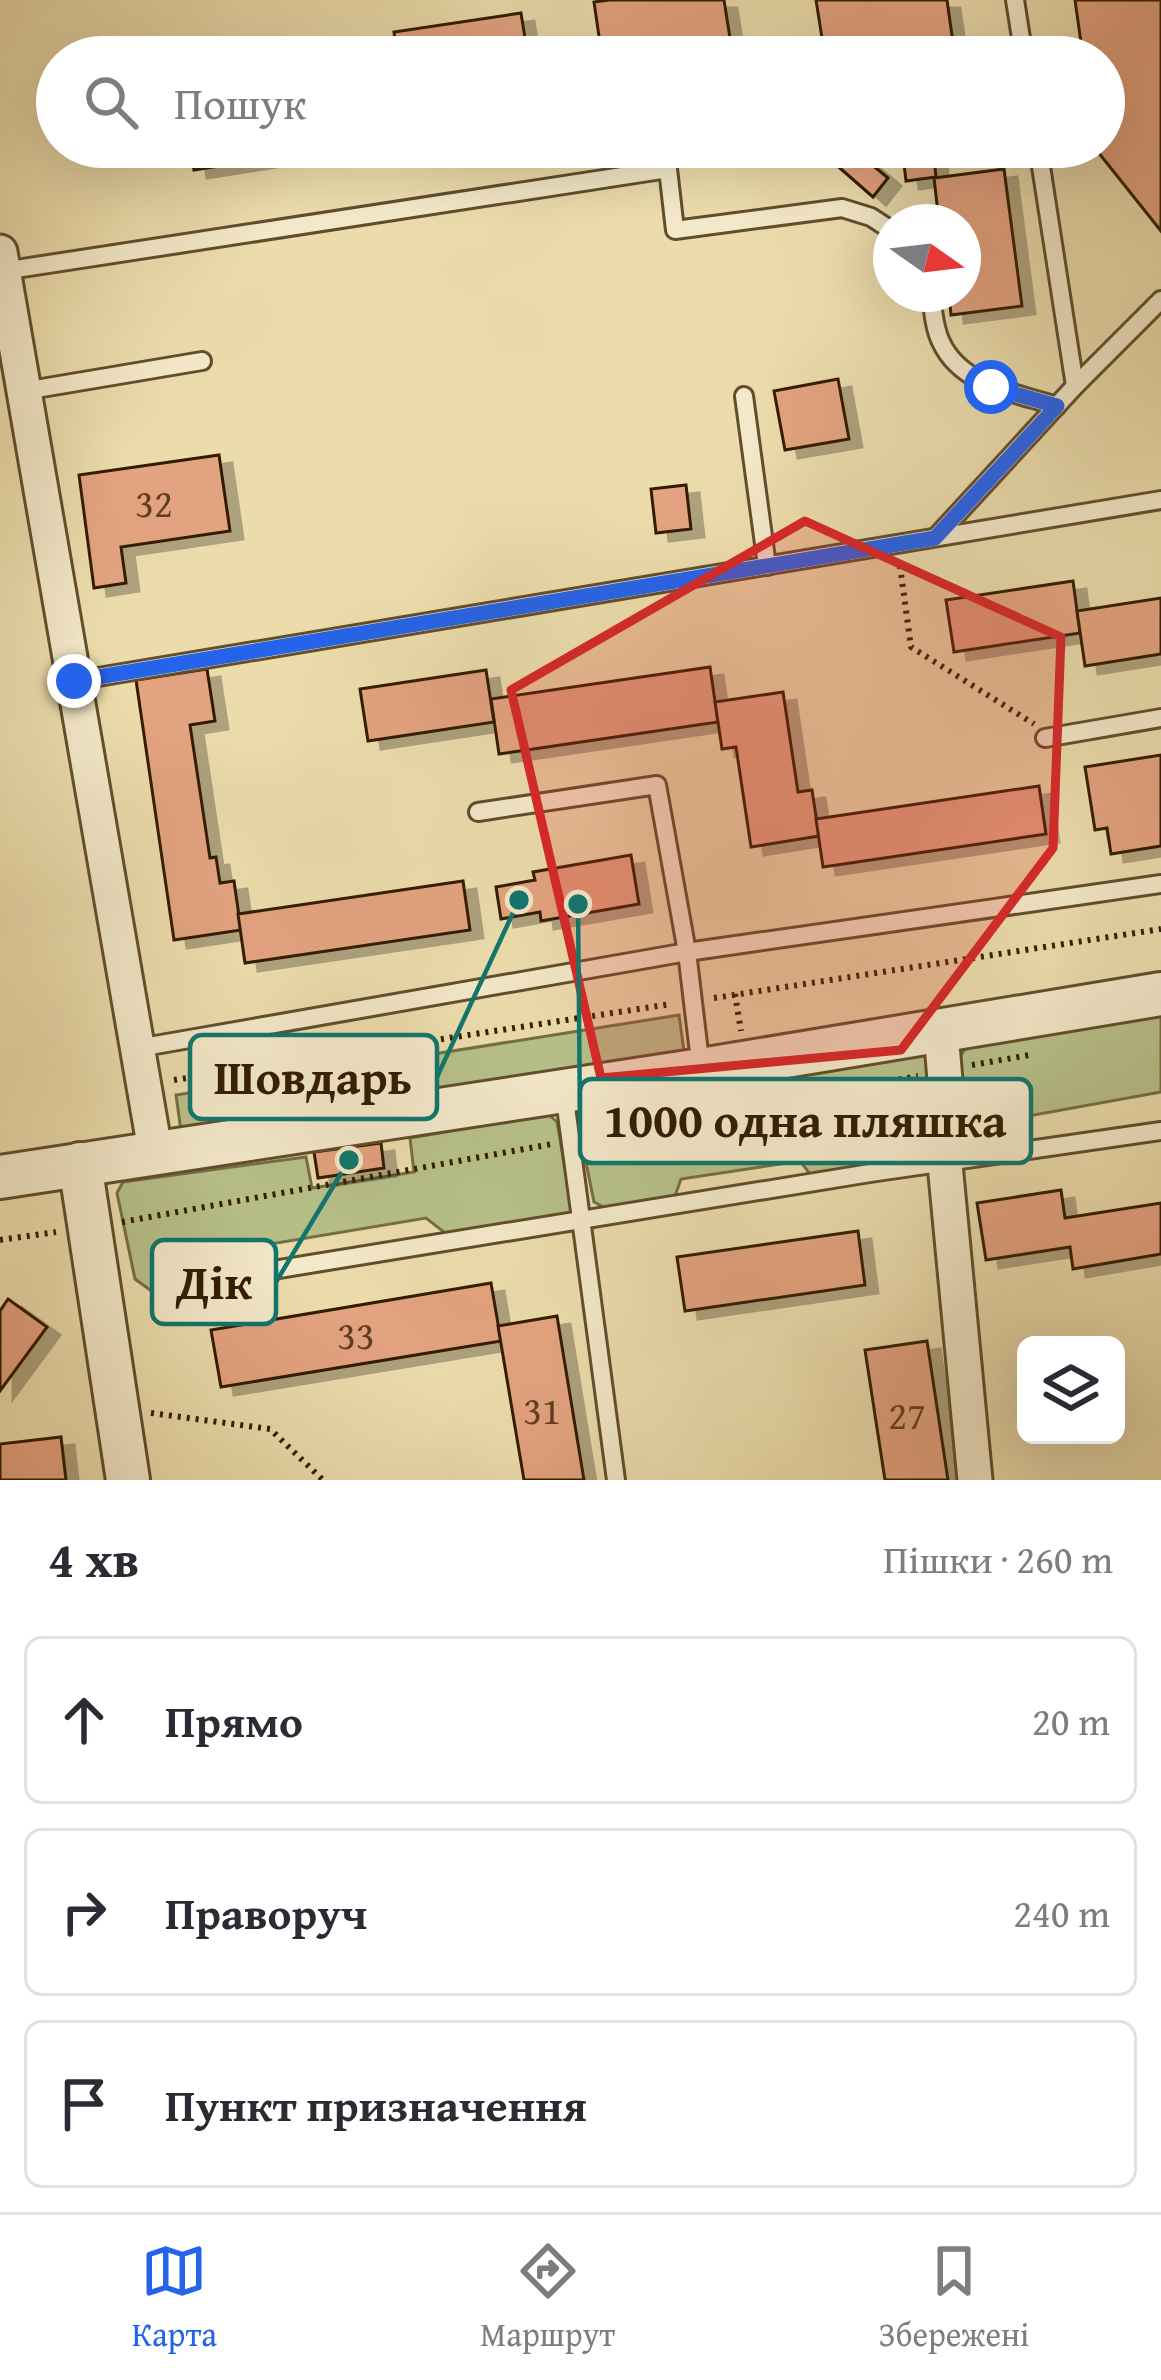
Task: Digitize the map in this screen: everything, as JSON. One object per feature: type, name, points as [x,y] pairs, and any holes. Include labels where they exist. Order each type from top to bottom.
[{"type":"street","points":[[2,261],[155,1150]]},
{"type":"street","points":[[0,1177],[1161,994]]},
{"type":"street","points":[[940,1032],[949,1128],[945,1164],[975,1480]]},
{"type":"street","points":[[80,1164],[128,1480]]},
{"type":"lane","points":[[1015,0],[1021,36]]},
{"type":"lane","points":[[1041,168],[1075,386]]},
{"type":"lane","points":[[2,261],[668,169],[675,230],[842,208],[873,218]]},
{"type":"lane","points":[[935,538],[1161,300]]},
{"type":"lane","points":[[934,312],[939,340],[953,362],[991,387],[1057,406]]},
{"type":"lane","points":[[24,391],[202,361]]},
{"type":"lane","points":[[744,396],[767,566]]},
{"type":"lane","points":[[74,681],[1161,500]]},
{"type":"lane","points":[[1050,738],[1161,718]]},
{"type":"lane","points":[[478,812],[657,785],[687,952],[701,1070]]},
{"type":"lane","points":[[137,1048],[687,952],[1161,884]]},
{"type":"lane","points":[[564,1091],[616,1480]]},
{"type":"lane","points":[[205,1280],[1161,1131]]},
{"type":"path","points":[[897,544],[911,647],[1050,738]]},
{"type":"path","points":[[144,1085],[1161,929]]},
{"type":"path","points":[[735,994],[743,1041]]},
{"type":"path","points":[[774,1093],[827,1132],[870,1173]]},
{"type":"path","points":[[142,1412],[270,1429],[323,1480]]},
{"type":"highlighted area","points":[[805,521],[1061,637],[1053,848],[901,1050],[601,1078],[511,690]]},
{"type":"green space","points":[[1161,1013],[1161,1092],[962,1128],[957,1060],[968,1045]]},
{"type":"green space","points":[[679,1015],[684,1051],[181,1131],[176,1095]]},
{"type":"green space","points":[[922,1053],[929,1059],[936,1156],[869,1169],[765,1079]]},
{"type":"green space","points":[[749,1082],[864,1171],[814,1179],[800,1161],[681,1179],[674,1199],[609,1210],[594,1202],[577,1118],[587,1107]]},
{"type":"green space","points":[[548,1114],[557,1122],[572,1209],[568,1216],[449,1236],[426,1218],[229,1251],[218,1270],[153,1292],[135,1279],[117,1193],[123,1182],[306,1157],[312,1188],[414,1172],[410,1138]]},
{"type":"building","points":[[724,0],[730,36],[599,36],[594,2]]},
{"type":"building","points":[[816,0],[947,0],[952,36],[822,36]]},
{"type":"building","points":[[1075,0],[1161,0],[1161,231],[1111,168],[1125,168],[1125,36],[1080,36]]},
{"type":"building","points":[[521,13],[525,36],[394,36],[394,32]]},
{"type":"building","points":[[840,168],[876,168],[888,178],[873,197]]},
{"type":"building","points":[[904,168],[935,168],[936,177],[906,181]]},
{"type":"building","points":[[1004,169],[1022,306],[981,311],[981,204],[937,204],[934,178]]},
{"type":"building","points":[[838,379],[849,439],[785,450],[774,391]]},
{"type":"building","points":[[219,455],[230,531],[121,547],[126,583],[94,588],[79,475]]},
{"type":"building","points":[[686,485],[691,529],[656,533],[651,489]]},
{"type":"building","points":[[1073,581],[1080,633],[954,652],[946,600]]},
{"type":"building","points":[[1161,598],[1161,654],[1085,666],[1077,611]]},
{"type":"building","points":[[710,667],[718,722],[499,754],[491,699]]},
{"type":"building","points":[[207,669],[215,721],[190,725],[210,858],[216,857],[220,883],[234,881],[241,930],[174,940],[136,680]]},
{"type":"building","points":[[486,670],[494,722],[368,741],[360,689]]},
{"type":"building","points":[[783,692],[798,792],[812,790],[819,836],[751,847],[736,747],[722,749],[715,702]]},
{"type":"building","points":[[1161,755],[1161,846],[1111,854],[1107,828],[1095,830],[1085,767]]},
{"type":"building","points":[[1039,786],[1046,834],[823,867],[816,819]]},
{"type":"building","points":[[631,855],[639,904],[541,921],[540,912],[501,919],[496,887],[535,880],[533,872]]},
{"type":"building","points":[[463,881],[470,930],[245,963],[238,914]]},
{"type":"building","points":[[381,1143],[384,1168],[318,1178],[314,1152]]},
{"type":"building","points":[[1061,1190],[1065,1218],[1161,1203],[1161,1254],[1073,1269],[1070,1247],[986,1260],[977,1203]]},
{"type":"building","points":[[858,1231],[865,1285],[685,1311],[677,1257]]},
{"type":"building","points":[[491,1283],[501,1341],[221,1387],[211,1330]]},
{"type":"building","points":[[8,1299],[47,1327],[0,1391],[0,1311]]},
{"type":"building","points":[[557,1316],[584,1480],[524,1480],[498,1326]]},
{"type":"building","points":[[927,1341],[948,1480],[885,1480],[865,1350]]},
{"type":"building","points":[[61,1437],[66,1480],[0,1480],[0,1444]]},
{"type":"place","name":"Шовдарь","points":[[519,900]]},
{"type":"place","name":"1000 одна пляшка","points":[[578,904]]},
{"type":"place","name":"Дік","points":[[349,1160]]},
{"type":"route","points":[[74,681],[935,538],[1057,406],[991,387]]}]
